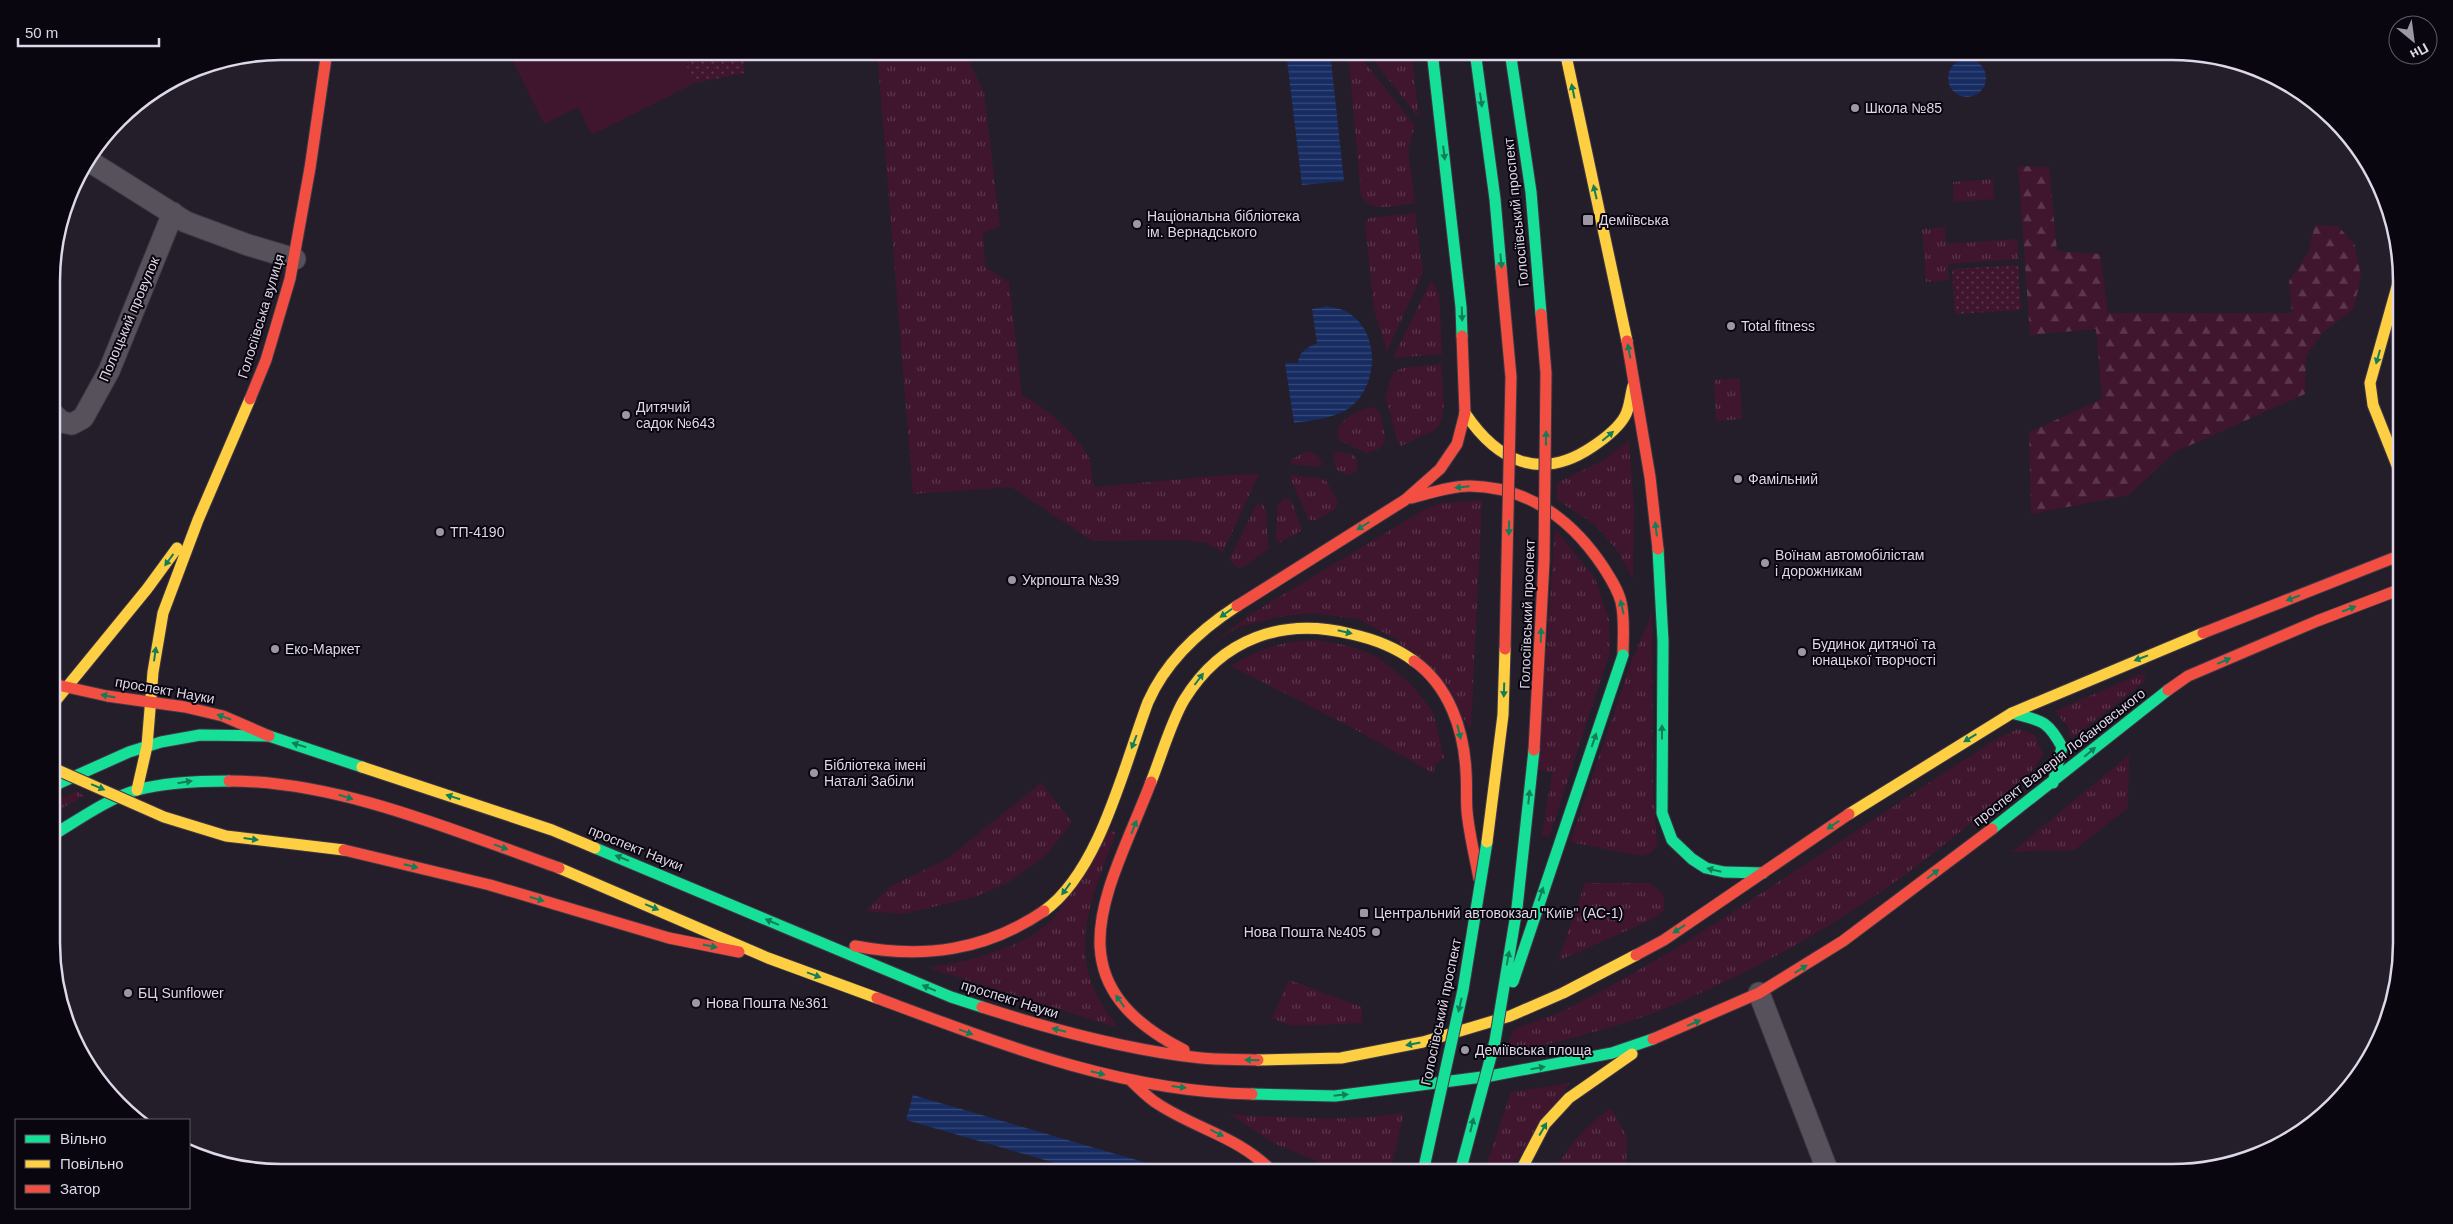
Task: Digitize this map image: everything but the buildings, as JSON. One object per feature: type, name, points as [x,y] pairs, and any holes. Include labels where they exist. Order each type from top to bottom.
[{"type":"main road","name":"Голосіївська вулиця","points":[[137,790],[147,746],[155,648],[162,613],[198,520],[226,460],[266,360],[295,258],[326,60]]},
{"type":"main road","points":[[817,941],[904,953],[936,952],[975,944],[1006,933],[1037,916],[1060,896],[1085,862],[1110,805],[1153,694],[1174,661],[1195,637],[1214,621],[1405,500],[1440,468],[1456,444],[1465,413],[1462,307],[1433,60]]},
{"type":"main road","name":"Голосіївський проспект","points":[[1425,1164],[1463,990],[1481,888],[1503,715],[1511,377],[1495,199],[1476,60]]},
{"type":"main road","name":"Голосіївський проспект","points":[[1462,1164],[1494,1041],[1517,908],[1537,726],[1544,560],[1546,373],[1531,192],[1511,60]]},
{"type":"main road","points":[[1567,60],[1634,380],[1646,456],[1660,577],[1662,813],[1672,840],[1692,859],[1706,868],[1724,872],[1763,872]]},
{"type":"main road","points":[[2393,301],[2370,383],[2373,405],[2393,455]]},
{"type":"main road","points":[[2373,405],[2383,375],[2387,370]]},
{"type":"main road","points":[[1465,413],[1477,430],[1500,452],[1527,464],[1558,464],[1595,446],[1613,432],[1625,416],[1634,380]]},
{"type":"main road","points":[[1405,500],[1442,489],[1470,486],[1502,490],[1557,515],[1579,536],[1602,567],[1619,596],[1624,618],[1623,656]]},
{"type":"main road","name":"Голосіївська вулиця","points":[[60,695],[147,589],[198,520]]},
{"type":"main road","points":[[1481,888],[1467,811],[1466,763],[1459,728],[1446,698],[1432,675],[1408,656],[1372,639],[1324,628],[1282,629],[1249,639],[1202,674],[1183,702],[1100,919],[1099,943],[1104,974],[1113,992],[1136,1020],[1171,1043],[1202,1058],[1280,1061],[1341,1058],[1423,1042],[1510,1016],[1563,993],[1664,940],[1882,792],[2012,713],[2130,662],[2393,559]]},
{"type":"main road","points":[[1647,603],[1660,577]]},
{"type":"main road","name":"проспект Валерія Лобановського","points":[[1759,993],[1843,941],[2053,783],[2135,715],[2188,676],[2317,621],[2393,592]]},
{"type":"main road","points":[[1494,1041],[1623,656],[1635,629]]},
{"type":"main road","name":"проспект Науки","points":[[60,685],[223,716],[269,736],[552,830],[951,997],[1025,1021],[1140,1049],[1202,1058]]},
{"type":"main road","points":[[2012,713],[2038,720],[2052,728],[2062,747],[2053,783]]},
{"type":"main road","points":[[60,782],[91,766],[147,746],[188,737],[221,735],[269,736]]},
{"type":"main road","points":[[60,771],[164,817],[226,836],[353,851],[490,885],[669,938],[768,958]]},
{"type":"main road","points":[[60,831],[95,810],[137,790],[198,780],[245,781],[308,787],[458,832],[573,873],[768,958],[1018,1050],[1131,1081],[1236,1094],[1335,1096],[1552,1066],[1612,1053],[1649,1042],[1759,993]]},
{"type":"main road","points":[[1524,1164],[1545,1124],[1569,1098],[1649,1042]]},
{"type":"main road","points":[[1131,1081],[1158,1105],[1235,1142],[1265,1164]]},
{"type":"street","points":[[94,164],[186,222],[248,245],[295,258]]},
{"type":"street","name":"Полоцький провулок","points":[[60,420],[72,424],[83,418],[109,371],[173,213]]},
{"type":"street","points":[[1759,993],[1825,1164]]},
{"type":"green space","points":[[512,60],[684,60],[695,83],[592,135],[578,107],[544,124]]},
{"type":"green space","points":[[684,60],[743,60],[744,73],[695,83]]},
{"type":"green space","points":[[878,60],[969,60],[984,92],[1000,226],[983,233],[985,267],[1009,282],[1022,395],[1050,414],[1075,437],[1090,460],[1095,487],[1226,475],[1259,474],[1223,552],[1205,543],[1186,540],[1092,541],[1011,487],[913,494]]},
{"type":"green space","points":[[1349,60],[1363,60],[1415,126],[1408,150],[1415,203],[1378,207],[1365,202],[1361,196]]},
{"type":"green space","points":[[1373,60],[1412,60],[1419,118]]},
{"type":"green space","points":[[2018,166],[2049,167],[2057,251],[2100,254],[2108,313],[2292,313],[2289,281],[2308,253],[2315,225],[2338,226],[2355,245],[2361,277],[2353,310],[2323,332],[2306,356],[2305,394],[2175,452],[2129,495],[2031,514],[2029,432],[2102,399],[2096,329],[2030,335]]},
{"type":"green space","points":[[1993,179],[1994,199],[1954,202],[1953,182]]},
{"type":"green space","points":[[1415,213],[1423,272],[1387,351],[1374,309],[1365,223],[1369,218]]},
{"type":"green space","points":[[1945,227],[1946,244],[2017,239],[2019,259],[1948,264],[1949,280],[1926,282],[1922,229]]},
{"type":"green space","points":[[2018,265],[2021,310],[1955,314],[1952,269]]},
{"type":"green space","points":[[1431,280],[1439,294],[1442,354],[1393,358]]},
{"type":"green space","points":[[1441,364],[1444,403],[1439,425],[1434,430],[1401,446],[1397,441],[1386,397],[1393,372],[1403,368]]},
{"type":"green space","points":[[1740,378],[1742,419],[1716,421],[1714,380]]},
{"type":"green space","points":[[1370,407],[1375,408],[1380,413],[1386,440],[1379,449],[1366,453],[1339,440],[1338,434],[1339,428],[1347,418]]},
{"type":"green space","points":[[1629,440],[1634,507],[1633,579],[1617,550],[1594,524],[1557,500],[1557,483],[1606,459]]},
{"type":"green space","points":[[1308,451],[1318,456],[1322,464],[1320,467],[1290,464],[1292,459]]},
{"type":"green space","points":[[1337,451],[1355,456],[1357,470],[1349,475],[1337,470],[1333,457]]},
{"type":"green space","points":[[1291,475],[1325,479],[1338,501],[1336,508],[1317,520],[1309,520],[1290,478]]},
{"type":"green space","points":[[1285,498],[1291,500],[1302,530],[1279,543],[1276,540],[1277,506]]},
{"type":"green space","points":[[1482,500],[1471,728],[1396,639],[1358,619],[1311,613],[1278,617],[1239,627],[1212,643],[1254,612],[1427,508],[1442,503]]},
{"type":"green space","points":[[1262,503],[1266,511],[1268,549],[1240,569],[1229,560],[1256,505]]},
{"type":"green space","points":[[1555,529],[1595,578],[1609,620],[1610,652],[1549,837],[1542,836],[1552,772],[1538,770]]},
{"type":"green space","points":[[1652,613],[1653,791],[1657,845],[1651,853],[1642,856],[1570,842],[1632,660]]},
{"type":"green space","points":[[1318,640],[1349,646],[1378,657],[1411,684],[1433,712],[1444,758],[1436,764],[1433,773],[1349,726],[1231,666],[1273,646]]},
{"type":"green space","points":[[2141,674],[2146,676],[2144,682],[2071,739],[2068,727],[2055,711]]},
{"type":"green space","points":[[2018,729],[2035,735],[2043,754],[2033,770],[1930,856],[1842,917],[1750,969],[1657,1012],[1592,1033],[1504,1054],[1514,1029],[1559,1013],[1682,945],[1996,739]]},
{"type":"green space","points":[[2129,755],[2128,808],[2074,850],[2012,852]]},
{"type":"green space","points":[[1041,783],[1072,822],[1046,855],[1009,882],[975,897],[903,914],[866,911],[889,887],[947,859]]},
{"type":"green space","points":[[76,791],[84,796],[60,809],[60,799]]},
{"type":"green space","points":[[1109,830],[1116,833],[1090,909],[1086,932],[1085,956],[1090,979],[1101,1003],[1119,1028],[929,968],[973,959],[1011,946],[1035,934],[1055,917]]},
{"type":"green space","points":[[1585,883],[1649,883],[1662,892],[1664,910],[1655,918],[1558,961]]},
{"type":"green space","points":[[1289,980],[1362,1007],[1362,1023],[1291,1026],[1272,1018]]},
{"type":"green space","points":[[1570,1083],[1514,1164],[1487,1164],[1511,1092]]},
{"type":"green space","points":[[1611,1108],[1627,1137],[1626,1164],[1559,1164],[1578,1137]]},
{"type":"green space","points":[[1404,1113],[1392,1164],[1324,1164],[1273,1143],[1230,1114],[1296,1118],[1361,1118]]},
{"type":"water","points":[[1287,60],[1331,60],[1344,181],[1302,185]]},
{"type":"water","points":[[1960,61],[1974,61],[1984,71],[1986,78],[1984,85],[1974,95],[1967,97],[1960,95],[1950,85],[1948,78],[1950,71]]},
{"type":"water","points":[[1328,306],[1347,312],[1358,321],[1366,332],[1372,359],[1371,373],[1359,399],[1343,412],[1330,417],[1294,423],[1285,363],[1298,363],[1302,353],[1317,343],[1312,309]]},
{"type":"water","points":[[913,1095],[1150,1164],[1059,1164],[906,1120]]},
{"type":"traffic: fast","points":[[1433,60],[1461,307],[1462,336]]},
{"type":"traffic: fast","points":[[1476,60],[1495,199],[1501,268]]},
{"type":"traffic: fast","points":[[1511,60],[1531,192],[1541,314]]},
{"type":"traffic: fast","points":[[1658,549],[1663,641],[1662,813],[1672,840],[1692,859],[1706,868],[1724,872],[1763,873]]},
{"type":"traffic: fast","points":[[1513,982],[1623,655]]},
{"type":"traffic: fast","points":[[1992,829],[2168,690]]},
{"type":"traffic: fast","points":[[2012,713],[2042,722],[2057,738],[2062,747],[2053,783]]},
{"type":"traffic: fast","points":[[60,783],[129,752],[161,742],[200,735],[269,736],[362,767]]},
{"type":"traffic: fast","points":[[1462,1164],[1495,1041],[1517,908],[1534,750]]},
{"type":"traffic: fast","points":[[60,831],[105,804],[137,790],[171,784],[229,781]]},
{"type":"traffic: fast","points":[[1425,1164],[1463,990],[1487,842]]},
{"type":"traffic: fast","points":[[595,848],[951,997],[982,1007]]},
{"type":"traffic: fast","points":[[1252,1094],[1335,1096],[1490,1076],[1612,1053],[1653,1039]]},
{"type":"traffic: slow","points":[[1567,60],[1627,341]]},
{"type":"traffic: slow","points":[[2393,301],[2370,383],[2373,405],[2393,455]]},
{"type":"traffic: slow","points":[[1465,413],[1478,430],[1506,454],[1521,461],[1537,464],[1555,463],[1573,458],[1592,447],[1615,429],[1627,413],[1633,386]]},
{"type":"traffic: slow","points":[[137,790],[147,746],[153,672],[163,613],[198,520],[250,399]]},
{"type":"traffic: slow","points":[[60,695],[147,589],[177,548]]},
{"type":"traffic: slow","points":[[1044,911],[1064,893],[1095,844],[1108,815],[1155,687],[1174,660],[1197,636],[1237,606]]},
{"type":"traffic: slow","points":[[1151,782],[1179,709],[1199,679],[1217,661],[1236,647],[1256,637],[1278,631],[1302,628],[1326,629],[1368,638],[1392,648],[1414,661]]},
{"type":"traffic: slow","points":[[1849,814],[2012,713],[2203,633]]},
{"type":"traffic: slow","points":[[1487,842],[1503,715],[1505,649]]},
{"type":"traffic: slow","points":[[362,767],[552,830],[595,848]]},
{"type":"traffic: slow","points":[[60,771],[164,817],[226,836],[344,850]]},
{"type":"traffic: slow","points":[[559,868],[768,958],[877,998]]},
{"type":"traffic: slow","points":[[1258,1060],[1341,1058],[1423,1042],[1510,1016],[1563,993],[1636,955]]},
{"type":"traffic: slow","points":[[1524,1164],[1545,1124],[1569,1098],[1632,1054]]},
{"type":"traffic: jam","points":[[250,399],[266,360],[290,279],[310,168],[326,60]]},
{"type":"traffic: jam","points":[[1501,268],[1511,377],[1505,649]]},
{"type":"traffic: jam","points":[[1534,750],[1544,561],[1546,373],[1541,314]]},
{"type":"traffic: jam","points":[[1237,606],[1405,500],[1440,469],[1457,444],[1465,413],[1462,336]]},
{"type":"traffic: jam","points":[[1627,341],[1650,477],[1658,549]]},
{"type":"traffic: jam","points":[[1411,498],[1448,488],[1470,486],[1491,488],[1511,493],[1530,500],[1548,510],[1564,522],[1592,551],[1614,585],[1622,608],[1624,628],[1623,655]]},
{"type":"traffic: jam","points":[[2203,633],[2393,558]]},
{"type":"traffic: jam","points":[[2168,690],[2188,676],[2317,621],[2393,592]]},
{"type":"traffic: jam","points":[[1414,661],[1437,683],[1458,725],[1465,756],[1468,820],[1479,879]]},
{"type":"traffic: jam","points":[[60,686],[107,696],[185,707],[223,716],[269,736]]},
{"type":"traffic: jam","points":[[229,781],[270,783],[312,789],[354,799],[438,824],[559,868]]},
{"type":"traffic: jam","points":[[1151,782],[1119,860],[1107,896],[1100,931],[1102,963],[1115,994],[1142,1023],[1184,1050]]},
{"type":"traffic: jam","points":[[1636,955],[1664,940],[1849,814]]},
{"type":"traffic: jam","points":[[1653,1039],[1759,993],[1843,941],[1992,829]]},
{"type":"traffic: jam","points":[[344,850],[490,885]]},
{"type":"traffic: jam","points":[[490,885],[669,938],[739,952]]},
{"type":"traffic: jam","points":[[855,946],[905,952],[953,948],[999,935],[1022,925],[1044,911]]},
{"type":"traffic: jam","points":[[877,998],[1014,1048],[1108,1075],[1203,1091],[1252,1094]]},
{"type":"traffic: jam","points":[[982,1007],[1036,1024],[1146,1050],[1201,1058],[1258,1060]]},
{"type":"traffic: jam","points":[[1131,1081],[1158,1104],[1232,1142],[1264,1164]]},
{"type":"place","name":"Школа №85","points":[[1855,108]]},
{"type":"place","name":"Деміївська","points":[[1588,220]]},
{"type":"place","name":"Національна бібліотека ім. Вернадського","points":[[1137,224]]},
{"type":"place","name":"Total fitness","points":[[1731,326]]},
{"type":"place","name":"Дитячий садок №643","points":[[626,415]]},
{"type":"place","name":"Фамільний","points":[[1738,479]]},
{"type":"place","name":"ТП-4190","points":[[440,532]]},
{"type":"place","name":"Воїнам автомобілістам і дорожникам","points":[[1765,563]]},
{"type":"place","name":"Укрпошта №39","points":[[1012,580]]},
{"type":"place","name":"Еко-Маркет","points":[[275,649]]},
{"type":"place","name":"Будинок дитячої та юнацької творчості","points":[[1802,652]]},
{"type":"place","name":"Бібліотека імені Наталі Забіли","points":[[814,773]]},
{"type":"place","name":"Центральний автовокзал \"Київ\" (АС-1)","points":[[1364,913]]},
{"type":"place","name":"Нова Пошта №405","points":[[1376,932]]},
{"type":"place","name":"БЦ Sunflower","points":[[128,993]]},
{"type":"place","name":"Нова Пошта №361","points":[[696,1003]]},
{"type":"place","name":"Деміївська площа","points":[[1465,1050]]}]
